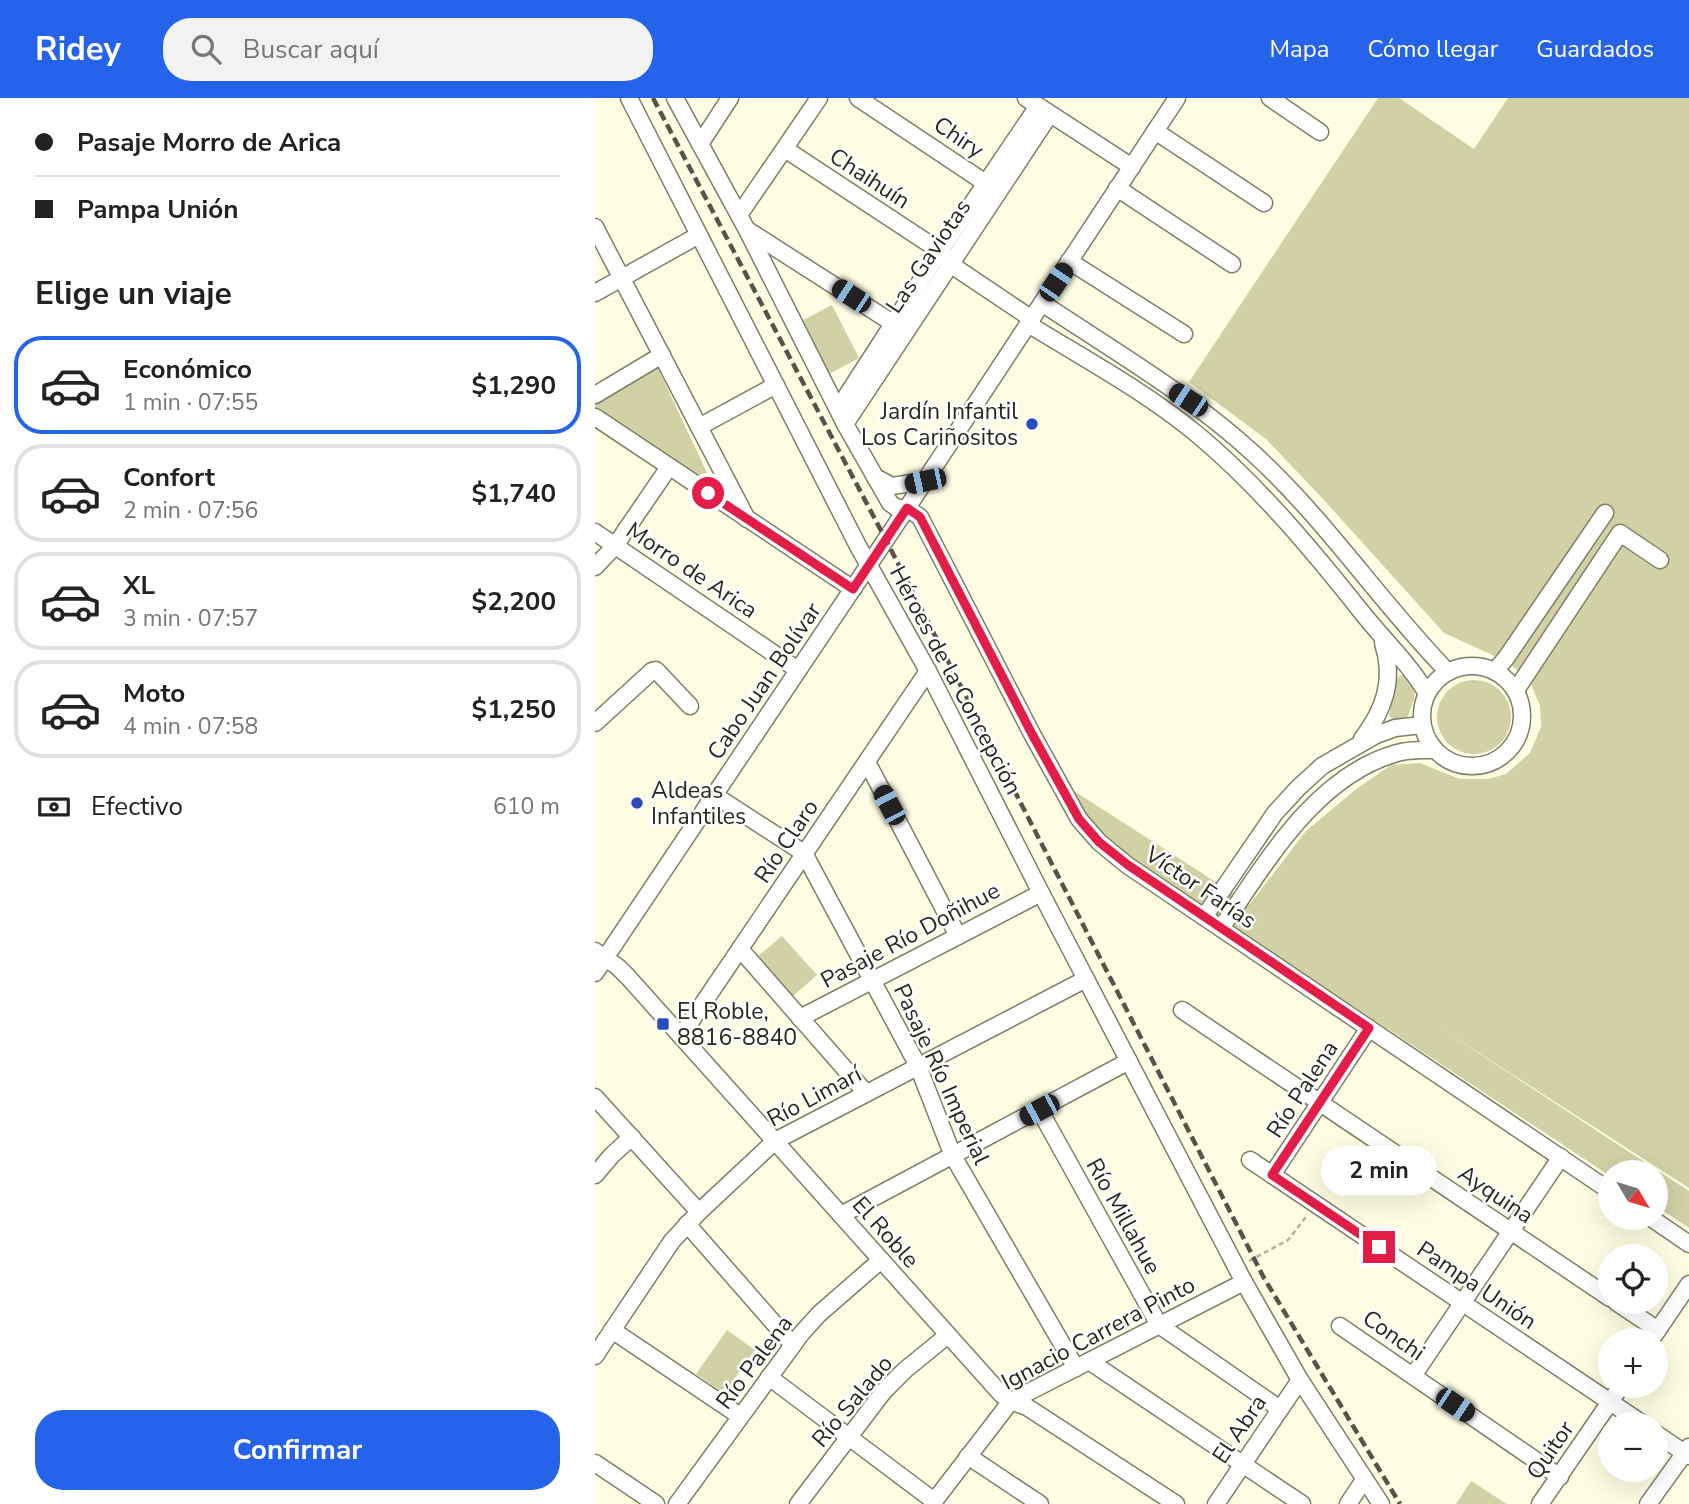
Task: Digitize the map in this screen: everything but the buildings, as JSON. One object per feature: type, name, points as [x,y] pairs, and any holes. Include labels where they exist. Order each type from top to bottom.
[{"type":"street","name":"Héroes de la Concepción","points":[[629,98],[1240,1275],[1300,1380],[1381,1504]]},
{"type":"street","points":[[675,98],[747,230],[841,416],[890,503],[902,508]]},
{"type":"street","points":[[700,144],[730,98]]},
{"type":"street","points":[[739,215],[819,98]]},
{"type":"street","name":"Chiry","points":[[858,98],[993,187]]},
{"type":"street","name":"Cabo Juan Bolívar","points":[[595,973],[600,954],[715,795],[853,589],[902,508],[925,481],[1177,98]]},
{"type":"street","points":[[1270,98],[1321,132]]},
{"type":"street","points":[[1038,106],[1132,167]]},
{"type":"street","name":"Las Gaviotas","points":[[899,327],[950,264],[1038,106]]},
{"type":"street","points":[[1155,131],[1264,202]]},
{"type":"street","name":"Chaihuín","points":[[785,149],[940,251],[950,264],[1030,321],[1197,434],[1281,516],[1427,694]]},
{"type":"street","name":"Las Gaviotas","points":[[841,416],[899,327],[940,251],[993,187]]},
{"type":"street","points":[[1117,188],[1231,264]]},
{"type":"street","points":[[595,227],[747,519]]},
{"type":"street","points":[[747,230],[899,327]]},
{"type":"street","points":[[595,293],[699,235]]},
{"type":"street","points":[[1069,261],[1184,334]]},
{"type":"street","points":[[1042,303],[1188,400],[1255,455],[1328,532],[1448,672]]},
{"type":"street","points":[[595,395],[662,355]]},
{"type":"street","points":[[699,427],[776,385]]},
{"type":"street","points":[[595,417],[853,589]]},
{"type":"street","points":[[595,567],[615,546],[669,467]]},
{"type":"street","points":[[875,477],[892,486],[925,481]]},
{"type":"street","name":"Víctor Farías","points":[[902,508],[920,517],[1032,734],[1079,819],[1099,842],[1128,865],[1598,1183]]},
{"type":"street","points":[[1495,671],[1605,513]]},
{"type":"street","name":"Morro de Arica","points":[[595,532],[798,670]]},
{"type":"street","points":[[1516,690],[1620,533],[1660,560]]},
{"type":"street","points":[[1358,745],[1374,724],[1384,703],[1389,683],[1388,659],[1382,638]]},
{"type":"street","points":[[1467,666],[1480,666],[1495,671],[1516,690],[1521,700],[1521,731],[1514,746],[1502,758],[1486,765],[1469,767],[1453,763],[1435,750],[1428,741],[1422,725],[1427,694],[1434,683],[1448,672],[1467,666]]},
{"type":"street","points":[[595,723],[656,670],[690,706]]},
{"type":"street","name":"Río Claro","points":[[681,1036],[928,671]]},
{"type":"street","points":[[1203,916],[1275,813],[1322,766],[1395,728],[1422,725]]},
{"type":"street","points":[[1221,928],[1275,850],[1307,811],[1326,793],[1375,761],[1399,752],[1435,750]]},
{"type":"street","points":[[867,762],[958,936]]},
{"type":"street","name":"Pasaje Río Imperial","points":[[715,795],[804,853],[918,1066],[953,1156],[1083,1364],[1302,1504]]},
{"type":"street","points":[[1258,837],[1275,850]]},
{"type":"street","name":"Pasaje Río Doñihue","points":[[800,1018],[1041,893]]},
{"type":"street","points":[[740,949],[866,1093]]},
{"type":"street","name":"El Roble","points":[[600,954],[628,977],[1001,1394],[1011,1401],[1027,1406],[1176,1504]]},
{"type":"street","name":"Río Limarí","points":[[597,1347],[612,1330],[672,1241],[775,1141],[1086,979]]},
{"type":"street","name":"Ayquina","points":[[1182,1010],[1598,1290]]},
{"type":"street","name":"Río Palena","points":[[1272,1175],[1369,1028]]},
{"type":"street","points":[[841,1215],[1129,1061]]},
{"type":"street","points":[[595,1097],[699,1212]]},
{"type":"street","name":"Río Millahue","points":[[1039,1110],[1159,1325],[1280,1409]]},
{"type":"street","points":[[595,1175],[632,1138]]},
{"type":"street","points":[[1413,1376],[1561,1157]]},
{"type":"street","name":"Pampa Unión","points":[[1250,1160],[1625,1412]]},
{"type":"street","points":[[687,1224],[793,1345]]},
{"type":"street","points":[[1668,1230],[1689,1244]]},
{"type":"street","name":"Río Palena","points":[[677,1504],[793,1345],[820,1314],[881,1260]]},
{"type":"street","name":"Ignacio Carrera Pinto","points":[[933,1503],[1011,1401],[1159,1325],[1240,1275]]},
{"type":"street","points":[[1660,1328],[1689,1284]]},
{"type":"street","points":[[1630,1314],[1647,1328]]},
{"type":"street","name":"Conchi","points":[[1340,1326],[1560,1477]]},
{"type":"street","points":[[612,1330],[740,1416]]},
{"type":"street","name":"Río Salado","points":[[798,1504],[895,1379],[949,1335]]},
{"type":"street","points":[[769,1377],[933,1503]]},
{"type":"street","name":"El Abra","points":[[1216,1504],[1300,1380]]},
{"type":"street","name":"Quitor","points":[[1540,1504],[1613,1398]]},
{"type":"street","points":[[1648,1504],[1688,1452],[1668,1440]]},
{"type":"street","points":[[968,1455],[1040,1504]]},
{"type":"street","points":[[595,1463],[652,1503]]},
{"type":"street","points":[[1348,1504],[1364,1480]]},
{"type":"path","points":[[1240,1275],[1288,1240],[1316,1205]]},
{"type":"shaded area","points":[[1378,98],[1399,98],[1474,149],[1508,98],[1689,98],[1689,1188],[1668,1174],[1668,1160],[1645,1160],[1437,1026],[1642,1160],[1598,1160],[1598,1168],[1116,849],[1091,827],[1071,789],[1250,904],[1306,831],[1355,790],[1391,765],[1420,763],[1460,779],[1488,779],[1506,774],[1530,753],[1541,727],[1540,706],[1531,684],[1510,663],[1444,633],[1266,439],[1189,382]]},
{"type":"shaded area","points":[[832,305],[859,358],[829,374],[803,320]]},
{"type":"shaded area","points":[[655,362],[716,492],[595,414],[595,398]]},
{"type":"shaded area","points":[[1403,674],[1415,694],[1408,716],[1393,720],[1389,715],[1397,680]]},
{"type":"shaded area","points":[[1474,680],[1488,683],[1500,691],[1508,703],[1511,717],[1508,731],[1500,743],[1488,751],[1474,754],[1460,751],[1448,743],[1440,731],[1437,717],[1440,703],[1448,691],[1460,683]]},
{"type":"shaded area","points":[[782,936],[817,975],[792,997],[757,957]]},
{"type":"shaded area","points":[[1668,1177],[1689,1191],[1689,1228],[1668,1214]]},
{"type":"shaded area","points":[[727,1330],[755,1350],[724,1393],[696,1374]]},
{"type":"shaded area","points":[[1471,1481],[1507,1504],[1456,1504]]},
{"type":"railway","points":[[653,98],[886,540],[1264,1278],[1400,1504]]},
{"type":"place","name":"Jardín Infantil Los Cariñositos","points":[[1032,424]]},
{"type":"place","name":"Aldeas Infantiles","points":[[637,803]]},
{"type":"place","name":"El Roble, 8816-8840","points":[[663,1024]]},
{"type":"route","points":[[708,493],[853,589],[907,508],[920,517],[1032,734],[1079,819],[1099,842],[1128,865],[1369,1028],[1272,1175],[1379,1247]]}]
